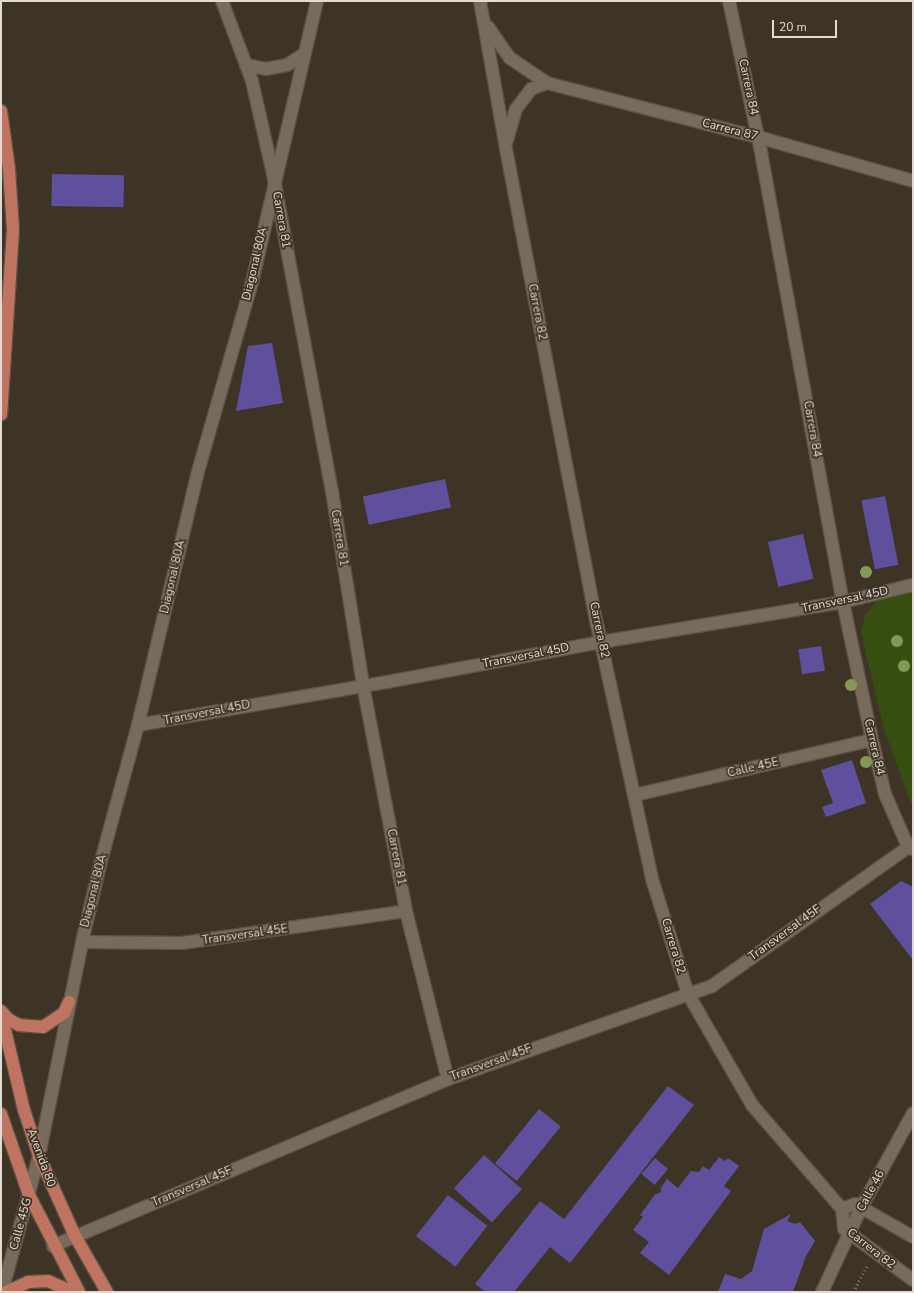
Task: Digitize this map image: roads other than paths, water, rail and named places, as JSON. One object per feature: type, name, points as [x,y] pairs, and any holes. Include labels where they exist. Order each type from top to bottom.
[{"type":"main road","points":[[1,112],[9,169],[13,230],[1,415]]},
{"type":"main road","points":[[1,1012],[8,1019],[19,1025],[43,1026],[64,1013],[69,1002]]},
{"type":"main road","name":"Avenida 80","points":[[1,1012],[24,1110],[39,1156],[74,1236],[107,1292]]},
{"type":"main road","name":"Avenida 80","points":[[1,1114],[29,1195],[53,1246],[79,1292]]},
{"type":"main road","points":[[6,1292],[28,1282],[48,1281],[73,1292]]},
{"type":"street","name":"Carrera 81","points":[[222,1],[252,81],[274,179],[332,490],[363,684],[406,911],[448,1078]]},
{"type":"street","name":"Diagonal 80A","points":[[39,1156],[82,942],[138,725],[197,475],[253,278],[274,179],[317,1]]},
{"type":"street","name":"Carrera 82","points":[[480,1],[506,149],[601,642],[652,879],[688,994],[752,1106],[842,1209],[844,1229],[874,1254],[913,1280]]},
{"type":"street","name":"Carrera 84","points":[[729,1],[758,137],[843,602],[872,740],[885,794],[911,848]]},
{"type":"street","name":"Carrera 87","points":[[484,21],[510,58],[547,83],[758,137],[913,181]]},
{"type":"street","points":[[246,65],[266,69],[287,65],[304,54]]},
{"type":"street","points":[[506,149],[509,129],[516,109],[531,89],[547,83]]},
{"type":"street","name":"Transversal 45D","points":[[138,725],[601,642],[843,602],[913,585]]},
{"type":"street","name":"Calle 45E","points":[[635,795],[872,740]]},
{"type":"street","name":"Transversal 45F","points":[[53,1246],[448,1078],[712,986],[911,848]]},
{"type":"street","name":"Transversal 45E","points":[[82,942],[182,943],[406,911]]},
{"type":"street","name":"Calle 46","points":[[822,1292],[861,1208],[913,1113]]},
{"type":"street","points":[[1,1129],[10,1141]]},
{"type":"street","name":"Calle 45G","points":[[2,1292],[39,1156]]},
{"type":"street","points":[[842,1209],[855,1204],[913,1237]]}]
